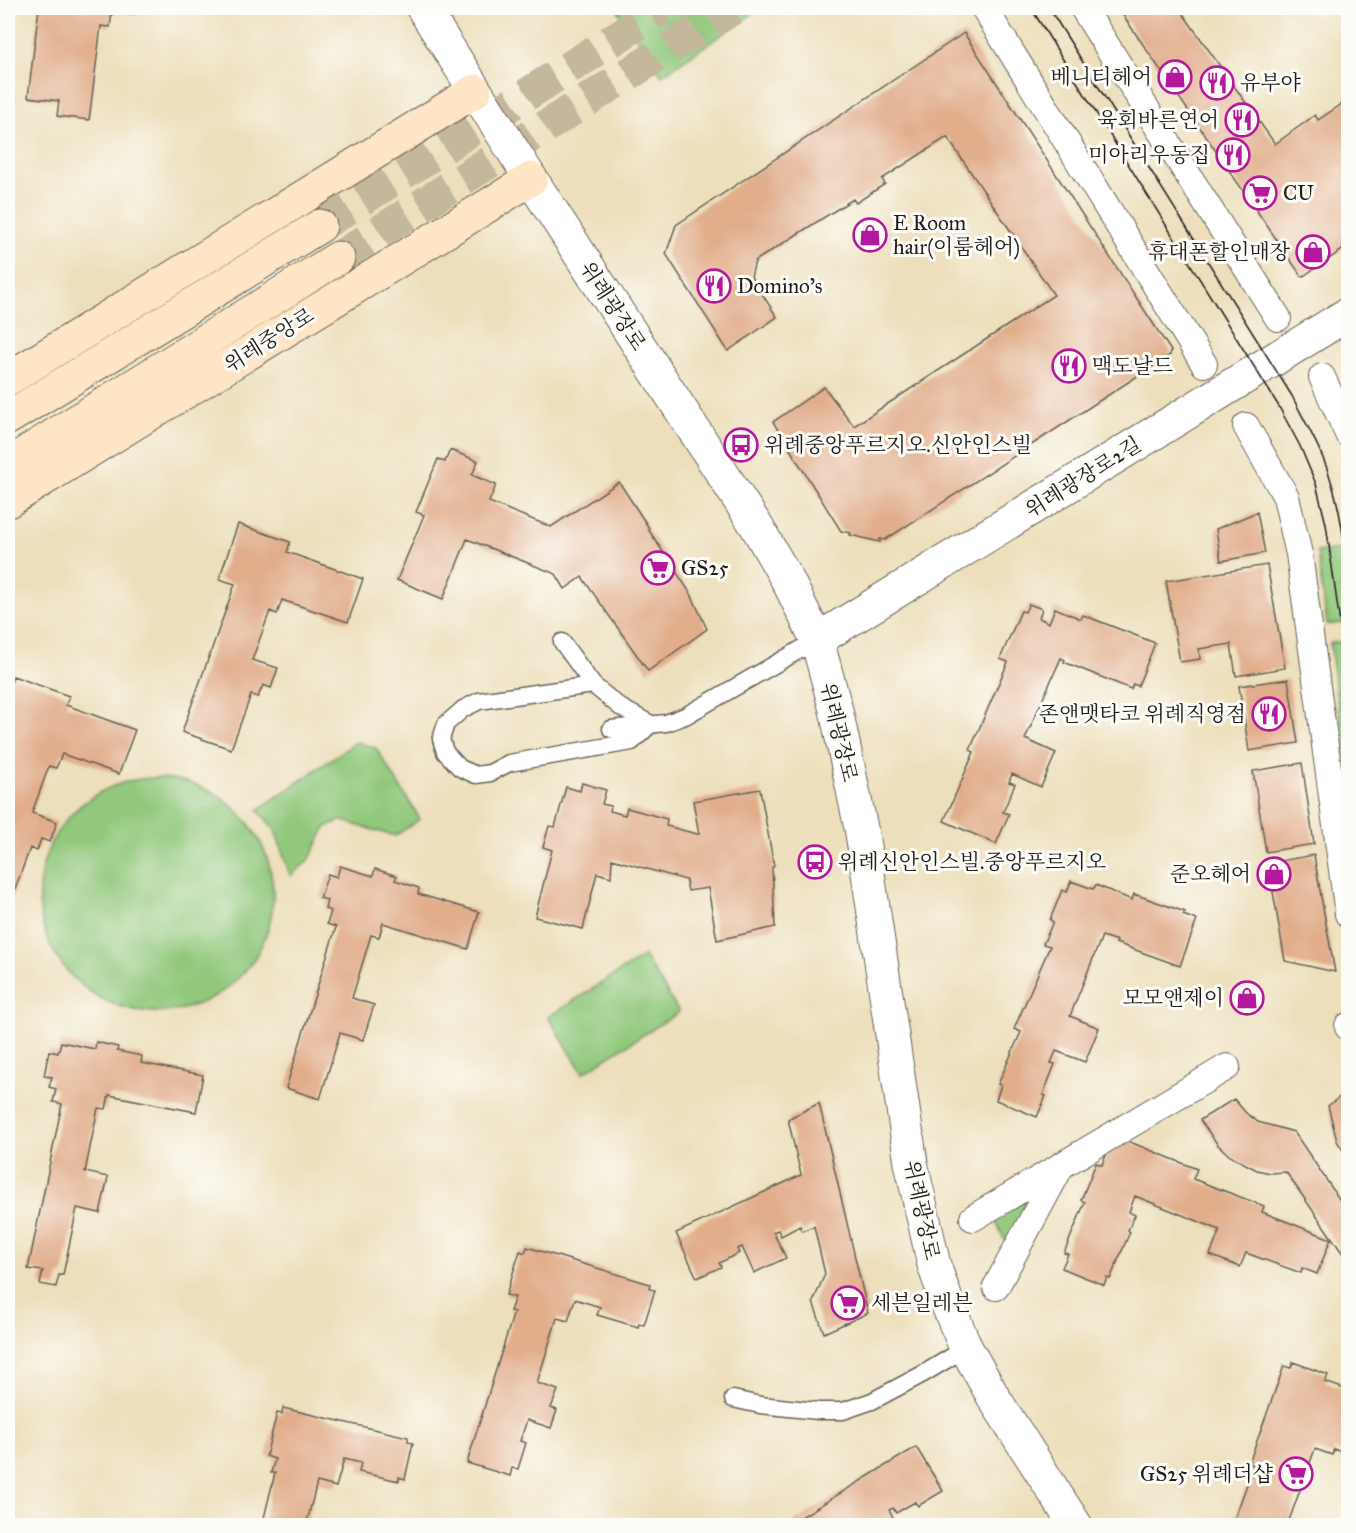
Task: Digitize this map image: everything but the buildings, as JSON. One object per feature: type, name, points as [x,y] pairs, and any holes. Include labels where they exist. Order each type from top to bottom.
[{"type":"main road","points":[[8,379],[475,91]]},
{"type":"main road","name":"위례중앙로","points":[[8,501],[531,179]]},
{"type":"main road","points":[[8,418],[320,226]]},
{"type":"main road","name":"위례중앙로","points":[[8,464],[338,258]]},
{"type":"street","name":"위례광장로","points":[[423,8],[757,527],[789,581],[816,640],[836,710],[862,833],[911,1163],[934,1265],[966,1348],[994,1398],[1076,1526]]},
{"type":"street","points":[[984,8],[1204,364]]},
{"type":"street","points":[[1083,8],[1278,318]]},
{"type":"street","name":"위례광장로2길","points":[[816,640],[1348,314]]},
{"type":"street","points":[[1322,377],[1348,434]]},
{"type":"street","points":[[1246,426],[1286,496],[1299,554],[1348,914]]},
{"type":"street","points":[[973,1218],[1227,1067]]},
{"type":"street","points":[[996,1287],[1061,1166]]},
{"type":"lane","points":[[611,729],[666,723],[685,716],[816,640]]},
{"type":"lane","points":[[562,642],[593,685],[620,707],[651,724]]},
{"type":"lane","points":[[593,685],[479,701],[463,709],[446,724],[441,739],[446,752],[460,768],[476,776],[508,763],[632,742],[651,724]]},
{"type":"lane","points":[[733,1399],[760,1405],[818,1411],[843,1411],[872,1401],[966,1348]]},
{"type":"green space","points":[[616,8],[761,8],[662,75]]},
{"type":"green space","points":[[1348,548],[1348,622],[1327,625],[1317,552]]},
{"type":"green space","points":[[1348,641],[1348,781],[1330,643]]},
{"type":"green space","points":[[356,742],[376,748],[420,819],[395,836],[341,820],[326,827],[309,860],[290,876],[275,830],[258,810]]},
{"type":"green space","points":[[156,778],[179,780],[201,787],[221,798],[239,812],[253,830],[264,850],[271,872],[273,895],[271,918],[264,940],[253,960],[239,978],[221,992],[201,1003],[179,1010],[156,1012],[133,1010],[111,1003],[91,992],[73,978],[59,960],[48,940],[41,918],[39,895],[41,872],[48,850],[59,830],[73,812],[91,798],[111,787],[133,780]]},
{"type":"green space","points":[[644,956],[679,1012],[583,1073],[548,1017]]},
{"type":"green space","points":[[1035,1191],[1010,1244],[1005,1241],[994,1217]]},
{"type":"tunnel","points":[[320,226],[663,8]]},
{"type":"tunnel","points":[[338,258],[733,8]]},
{"type":"tram line","points":[[1031,8],[1278,405],[1300,446],[1316,484],[1326,524],[1348,681]]},
{"type":"tram line","points":[[1049,8],[1292,396],[1328,470],[1340,515],[1348,574]]},
{"type":"place","name":"베니티헤어","points":[[1175,77]]},
{"type":"place","name":"유부야","points":[[1217,83]]},
{"type":"place","name":"육회바른연어","points":[[1242,120]]},
{"type":"place","name":"미아리우동집","points":[[1233,155]]},
{"type":"place","name":"CU","points":[[1260,193]]},
{"type":"place","name":"E Room hair(이룸헤어)","points":[[870,235]]},
{"type":"place","name":"휴대폰할인매장","points":[[1313,252]]},
{"type":"place","name":"Domino's","points":[[714,286]]},
{"type":"place","name":"맥도날드","points":[[1069,366]]},
{"type":"place","name":"위례중앙푸르지오.신안인스빌","points":[[741,445]]},
{"type":"place","name":"GS25","points":[[658,568]]},
{"type":"place","name":"존앤맷타코 위례직영점","points":[[1269,714]]},
{"type":"place","name":"위례신안인스빌.중앙푸르지오","points":[[815,862]]},
{"type":"place","name":"준오헤어","points":[[1274,874]]},
{"type":"place","name":"모모앤제이","points":[[1247,998]]},
{"type":"place","name":"세븐일레븐","points":[[848,1303]]},
{"type":"place","name":"GS25 위례더샵","points":[[1296,1474]]}]
